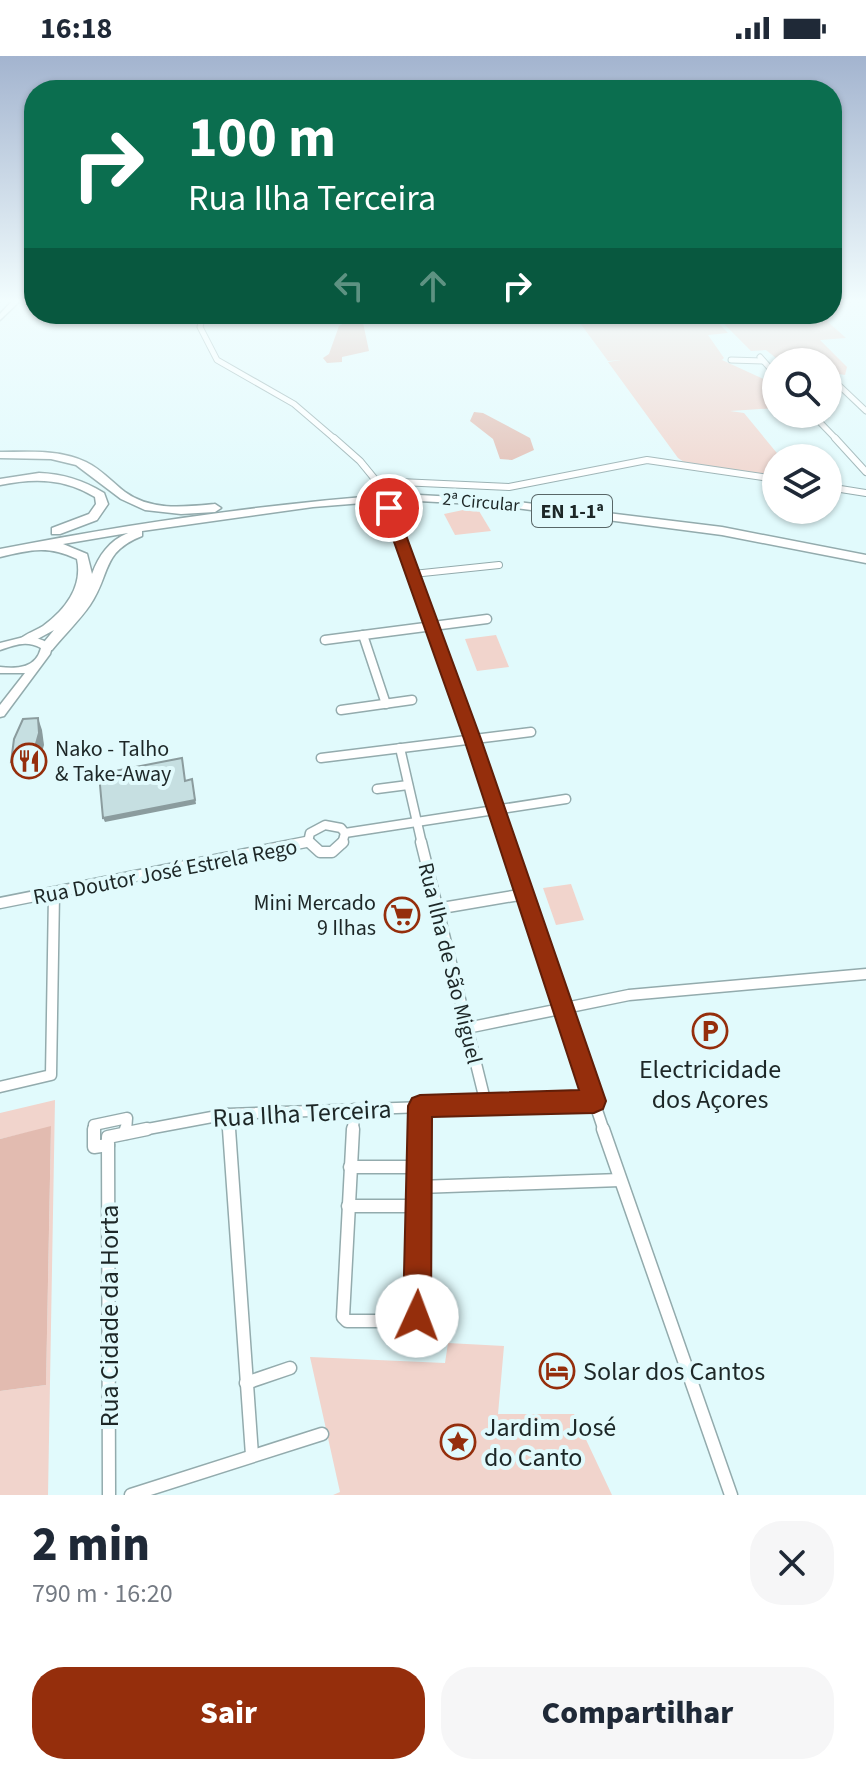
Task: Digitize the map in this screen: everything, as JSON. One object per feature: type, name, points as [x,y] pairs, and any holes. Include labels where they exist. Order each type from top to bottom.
[{"type":"highway","points":[[0,455],[66,459],[96,472],[142,506],[163,509],[277,506]]},
{"type":"highway","points":[[0,466],[41,466],[65,470],[118,491]]},
{"type":"highway","points":[[0,482],[27,477],[74,481],[100,495],[102,504],[93,517],[70,528],[1,549]]},
{"type":"highway","name":"2ª Circular","points":[[1,549],[376,492],[483,496],[723,526],[866,553]]},
{"type":"highway","name":"2ª Circular","points":[[277,506],[375,498],[493,502],[722,531],[866,559]]},
{"type":"highway","points":[[47,647],[86,601],[107,551],[123,539],[146,530],[277,506]]},
{"type":"highway","points":[[1,549],[61,547],[77,553],[86,563],[86,576],[68,612],[45,632],[27,639]]},
{"type":"street","points":[[228,366],[294,404],[360,461],[379,484],[472,739],[620,1180],[731,1495]]},
{"type":"street","points":[[842,388],[866,411]]},
{"type":"street","points":[[826,428],[862,464],[866,472]]},
{"type":"street","points":[[379,484],[509,487],[618,463],[647,460],[762,477]]},
{"type":"street","points":[[842,489],[866,493]]},
{"type":"street","points":[[413,574],[499,565]]},
{"type":"street","points":[[325,640],[487,619]]},
{"type":"street","points":[[363,635],[386,704]]},
{"type":"street","points":[[0,713],[45,657],[47,647],[27,639],[4,644]]},
{"type":"street","points":[[1,670],[15,672],[36,666]]},
{"type":"street","points":[[341,710],[412,700]]},
{"type":"street","points":[[321,758],[531,732]]},
{"type":"street","name":"Rua Ilha de São Miguel","points":[[400,748],[436,909],[486,1104]]},
{"type":"street","points":[[377,789],[408,785]]},
{"type":"street","points":[[345,833],[566,799]]},
{"type":"street","points":[[325,825],[341,828],[345,833],[345,842],[332,852],[320,852],[308,842],[314,829],[325,825]]},
{"type":"street","name":"Rua Doutor José Estrela Rego","points":[[0,903],[308,842]]},
{"type":"street","points":[[0,1087],[51,1075],[54,894]]},
{"type":"street","points":[[436,909],[525,894]]},
{"type":"street","name":"Rua Doutor José Estrela Rego","points":[[0,910],[22,900]]},
{"type":"street","points":[[467,1028],[629,995],[866,974]]},
{"type":"street","name":"Rua Ilha Terceira","points":[[108,1141],[126,1133],[228,1114],[594,1101]]},
{"type":"street","points":[[354,1109],[344,1319],[415,1319],[420,1106]]},
{"type":"street","points":[[228,1114],[252,1455]]},
{"type":"street","points":[[108,1141],[94,1147],[94,1125],[127,1118],[126,1133]]},
{"type":"street","name":"Rua Cidade da Horta","points":[[108,1141],[109,1495]]},
{"type":"street","points":[[350,1167],[420,1167]]},
{"type":"street","points":[[419,1187],[620,1180]]},
{"type":"street","points":[[348,1206],[419,1206]]},
{"type":"street","points":[[246,1383],[290,1368]]},
{"type":"street","points":[[131,1495],[322,1434]]},
{"type":"shaded area","points":[[611,366],[735,366],[762,378],[762,409],[730,411],[744,413],[769,444],[762,444],[762,475],[684,462]]},
{"type":"shaded area","points":[[474,412],[483,413],[530,438],[534,450],[512,460],[500,459],[493,439],[470,421]]},
{"type":"shaded area","points":[[479,511],[491,531],[455,535],[444,514]]},
{"type":"shaded area","points":[[496,635],[509,667],[477,671],[465,639]]},
{"type":"shaded area","points":[[571,884],[584,920],[556,925],[543,888]]},
{"type":"shaded area","points":[[55,1100],[48,1495],[0,1495],[0,1391],[46,1385],[51,1127],[0,1139],[0,1113]]},
{"type":"shaded area","points":[[51,1126],[46,1385],[0,1391],[0,1139]]},
{"type":"shaded area","name":"Jardim José do Canto","points":[[448,1343],[504,1346],[498,1414],[574,1414],[612,1495],[333,1495],[340,1492],[310,1357],[445,1363]]},
{"type":"building","points":[[38,718],[39,733],[32,758],[11,762],[14,739],[23,719]]},
{"type":"building","points":[[182,758],[185,781],[192,779],[195,800],[103,818],[99,774]]},
{"type":"place","name":"Nako - Talho & Take-Away","points":[[29,761]]},
{"type":"place","name":"Mini Mercado 9 Ilhas","points":[[402,915]]},
{"type":"place","name":"Electricidade dos Açores","points":[[710,1031]]},
{"type":"place","name":"Solar dos Cantos","points":[[557,1371]]},
{"type":"place","name":"Jardim José do Canto","points":[[458,1442]]},
{"type":"route","points":[[389,508],[472,739],[594,1101],[420,1106],[417,1316]]}]
